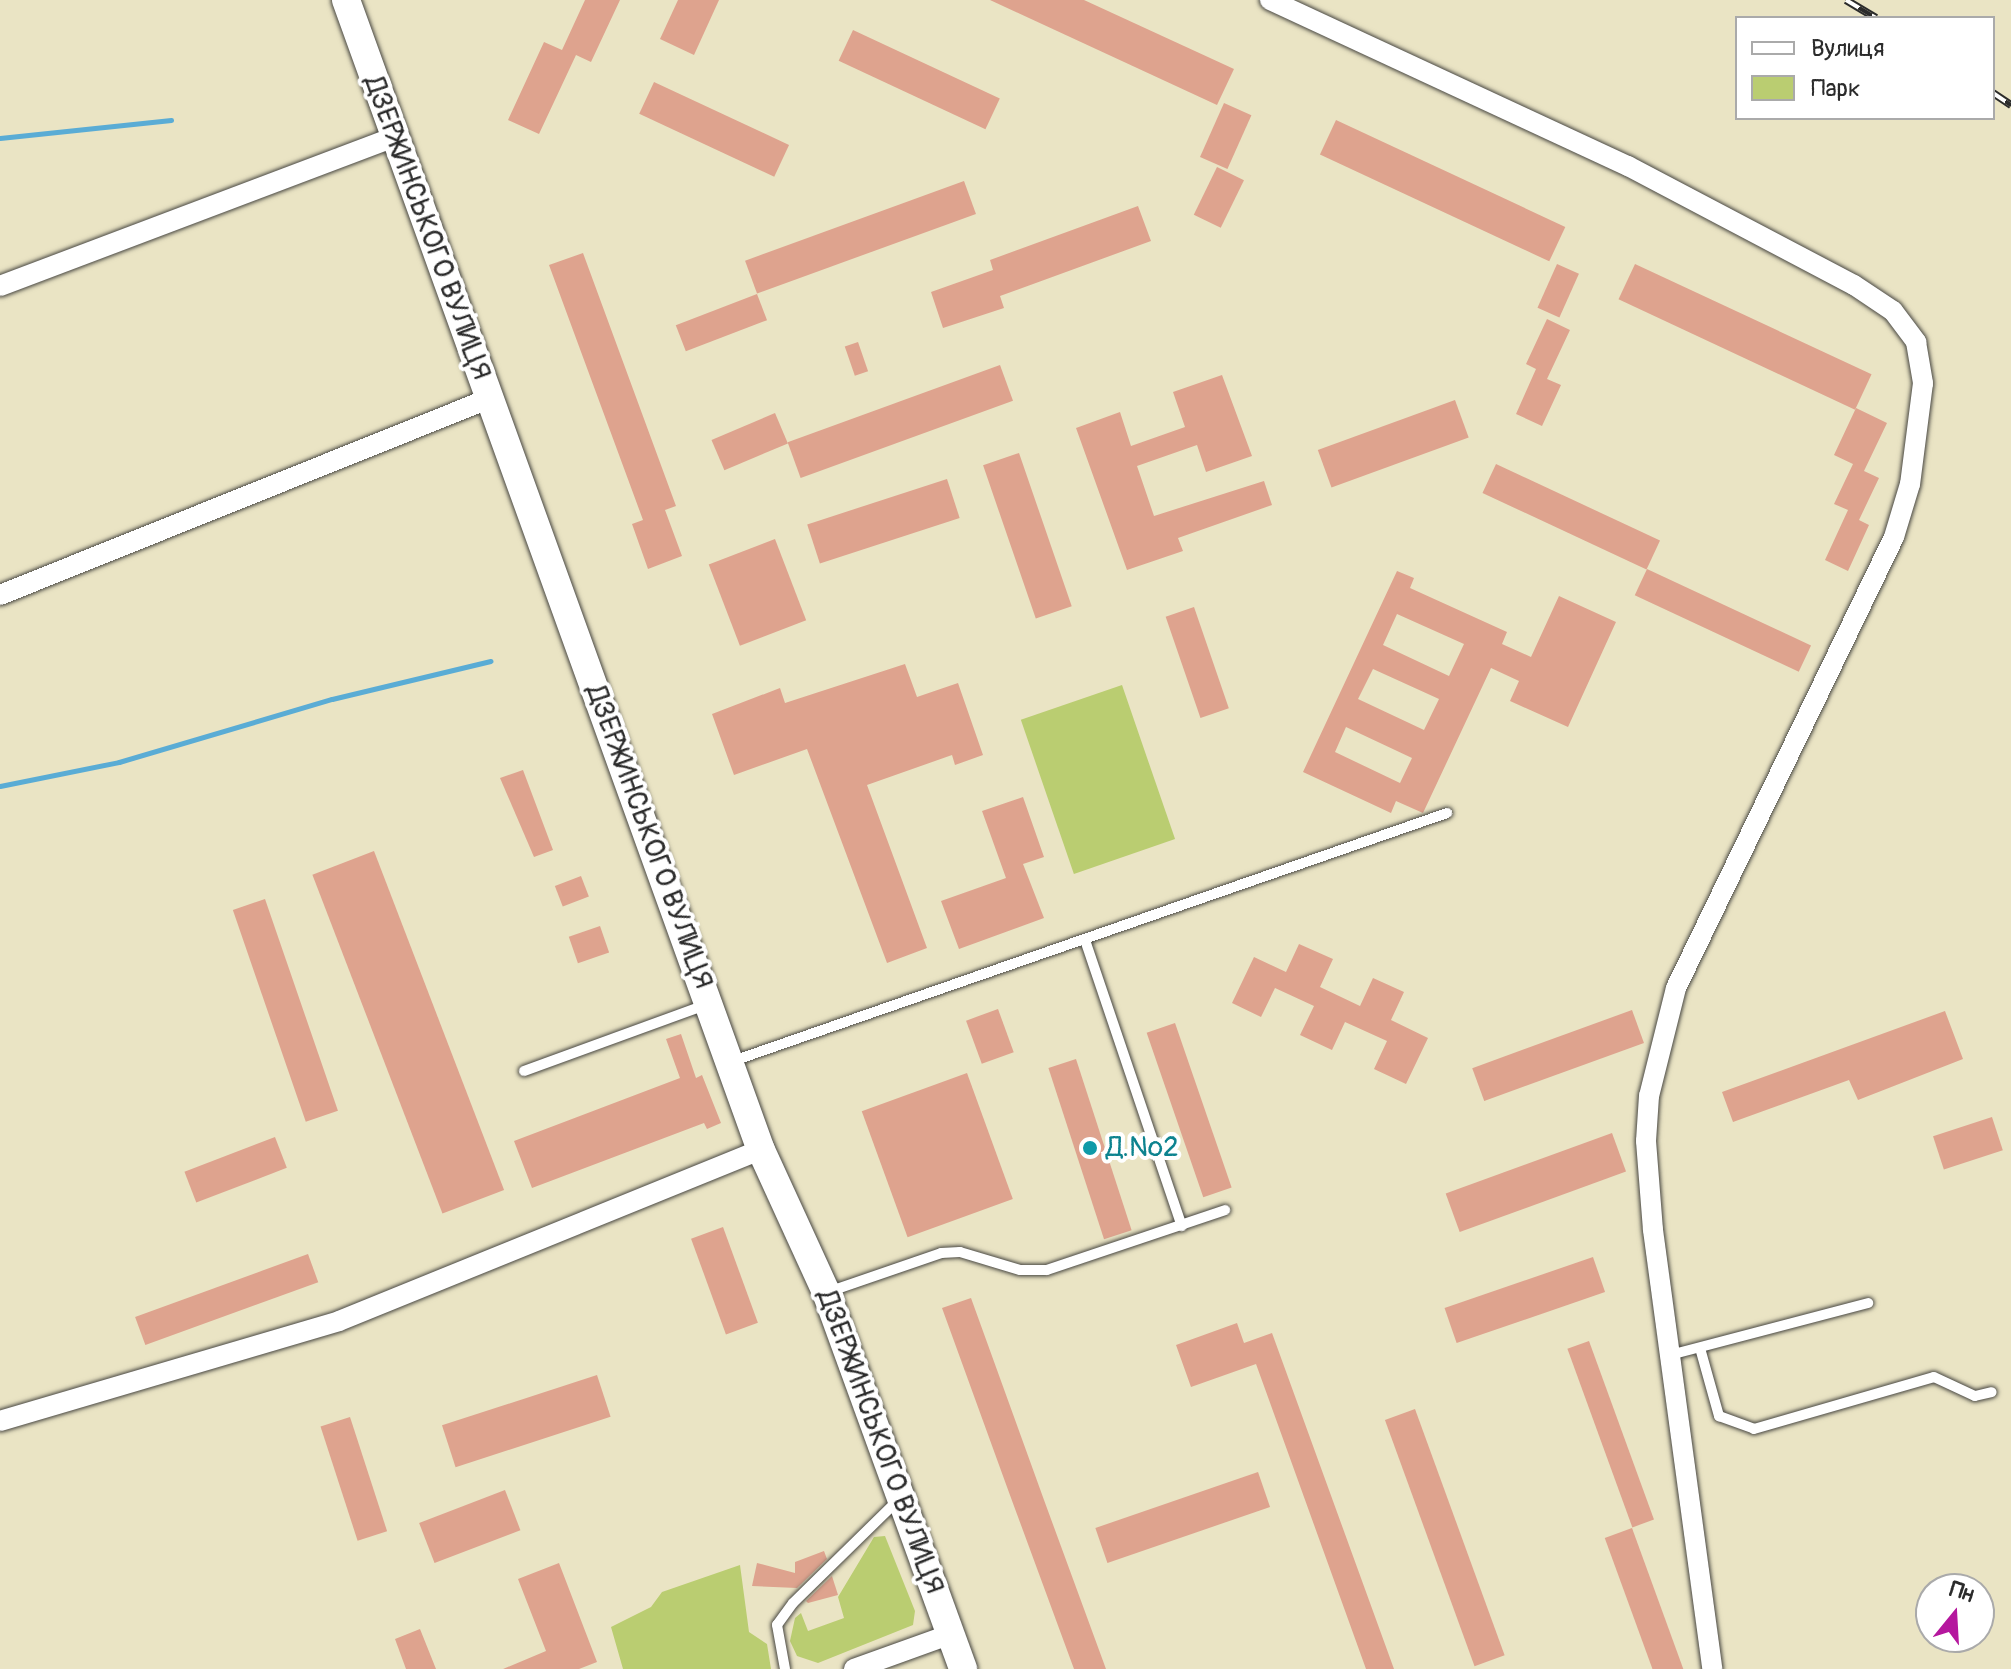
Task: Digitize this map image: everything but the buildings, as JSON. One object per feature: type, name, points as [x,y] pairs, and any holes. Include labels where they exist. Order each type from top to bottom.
[{"type":"main road","name":"ДЗЕРЖИНСЬКОГО ВУЛИЦЯ","points":[[352,1],[392,138],[733,1061],[761,1150],[826,1292],[898,1500],[963,1669]]},
{"type":"street","points":[[1270,0],[1628,166],[1854,285],[1893,311],[1916,342],[1923,383],[1910,484],[1894,537],[1676,988],[1658,1048],[1646,1141],[1668,1356],[1712,1669]]},
{"type":"street","points":[[0,286],[392,138]]},
{"type":"street","points":[[0,595],[488,399]]},
{"type":"street","points":[[0,1421],[339,1321],[761,1150]]},
{"type":"street","points":[[854,1669],[951,1634]]},
{"type":"lane","points":[[733,1061],[1447,813]]},
{"type":"lane","points":[[1085,940],[1182,1226]]},
{"type":"lane","points":[[524,1071],[711,1003]]},
{"type":"lane","points":[[826,1292],[941,1253],[960,1252],[1020,1270],[1047,1270],[1225,1210]]},
{"type":"lane","points":[[1668,1356],[1868,1303]]},
{"type":"lane","points":[[1700,1348],[1719,1416],[1754,1429],[1934,1377],[1975,1396],[1992,1392]]},
{"type":"lane","points":[[785,1669],[777,1625],[793,1603],[898,1500]]},
{"type":"green space","points":[[1122,685],[1175,839],[1074,874],[1021,720]]},
{"type":"green space","points":[[885,1536],[915,1611],[913,1625],[818,1663],[797,1656],[790,1641],[795,1618],[801,1613],[808,1631],[844,1618],[838,1597],[874,1537]]},
{"type":"green space","points":[[740,1565],[749,1632],[767,1644],[771,1669],[623,1669],[611,1627],[651,1607],[662,1592]]},
{"type":"waterway","points":[[0,138],[171,120]]},
{"type":"waterway","points":[[0,786],[119,762],[332,699],[490,661]]},
{"type":"railway","points":[[1846,0],[1873,16]]},
{"type":"railway","points":[[1995,94],[2011,105]]},
{"type":"place","name":"Д.№2","points":[[1090,1148]]}]
